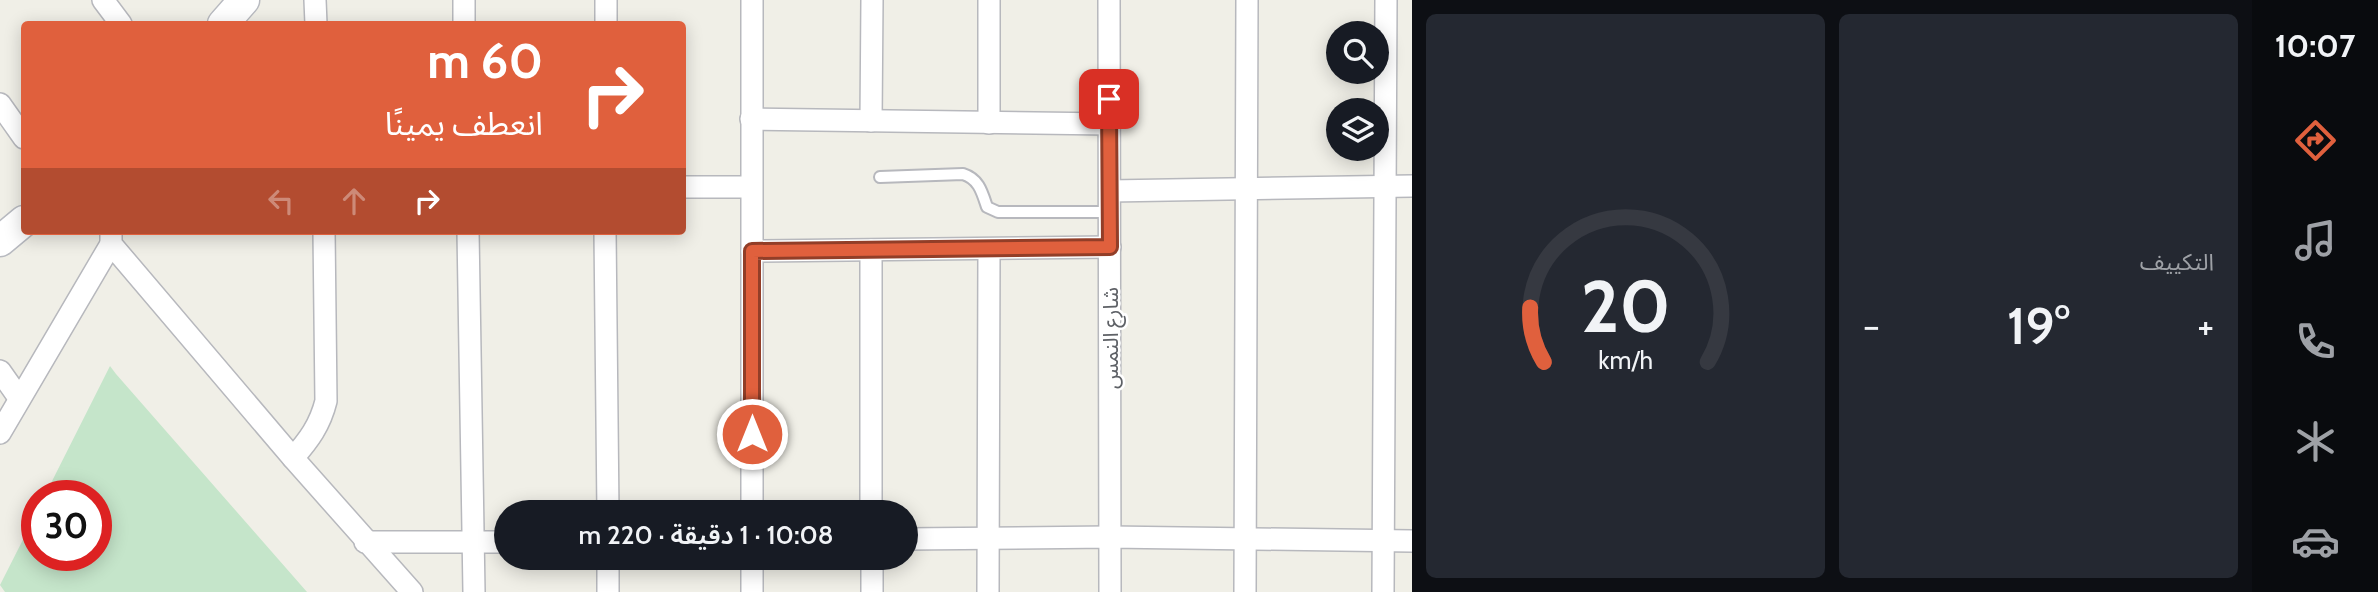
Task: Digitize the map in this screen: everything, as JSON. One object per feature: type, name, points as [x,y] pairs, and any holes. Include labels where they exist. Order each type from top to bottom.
[{"type":"street","points":[[103,0],[119,21]]},
{"type":"street","points":[[226,21],[244,0]]},
{"type":"street","points":[[315,0],[316,21]]},
{"type":"street","points":[[464,0],[464,21]]},
{"type":"street","points":[[606,0],[606,21]]},
{"type":"street","points":[[752,0],[752,500]]},
{"type":"street","points":[[871,121],[872,0]]},
{"type":"street","points":[[989,0],[989,123]]},
{"type":"street","name":"شارع النمس","points":[[1108,0],[1110,592]]},
{"type":"street","points":[[1245,592],[1247,0]]},
{"type":"street","points":[[1383,592],[1386,0]]},
{"type":"street","points":[[0,104],[21,134]]},
{"type":"street","points":[[751,119],[1109,124]]},
{"type":"street","points":[[1110,201],[1246,188],[1412,186]]},
{"type":"street","points":[[686,187],[751,187]]},
{"type":"street","points":[[0,241],[21,224]]},
{"type":"street","points":[[0,433],[109,235],[293,458],[412,592]]},
{"type":"street","points":[[293,458],[310,439],[322,419],[326,401],[324,235]]},
{"type":"street","points":[[468,235],[474,592]]},
{"type":"street","points":[[606,235],[608,500]]},
{"type":"street","points":[[752,251],[1110,247]]},
{"type":"street","points":[[988,592],[989,249]]},
{"type":"street","points":[[871,250],[871,500]]},
{"type":"street","points":[[0,371],[19,398]]},
{"type":"street","points":[[918,538],[1110,537],[1412,541]]},
{"type":"street","points":[[365,542],[494,542]]},
{"type":"street","points":[[608,570],[608,592]]},
{"type":"street","points":[[752,570],[752,592]]},
{"type":"street","points":[[872,570],[872,592]]},
{"type":"lane","points":[[880,177],[963,174],[978,183],[987,206],[998,212],[1110,201]]},
{"type":"green space","points":[[110,366],[307,592],[5,592],[0,585],[21,544],[21,571],[112,571],[112,480],[53,480]]},
{"type":"route","points":[[752,434],[752,251],[1110,247],[1109,99]]}]
